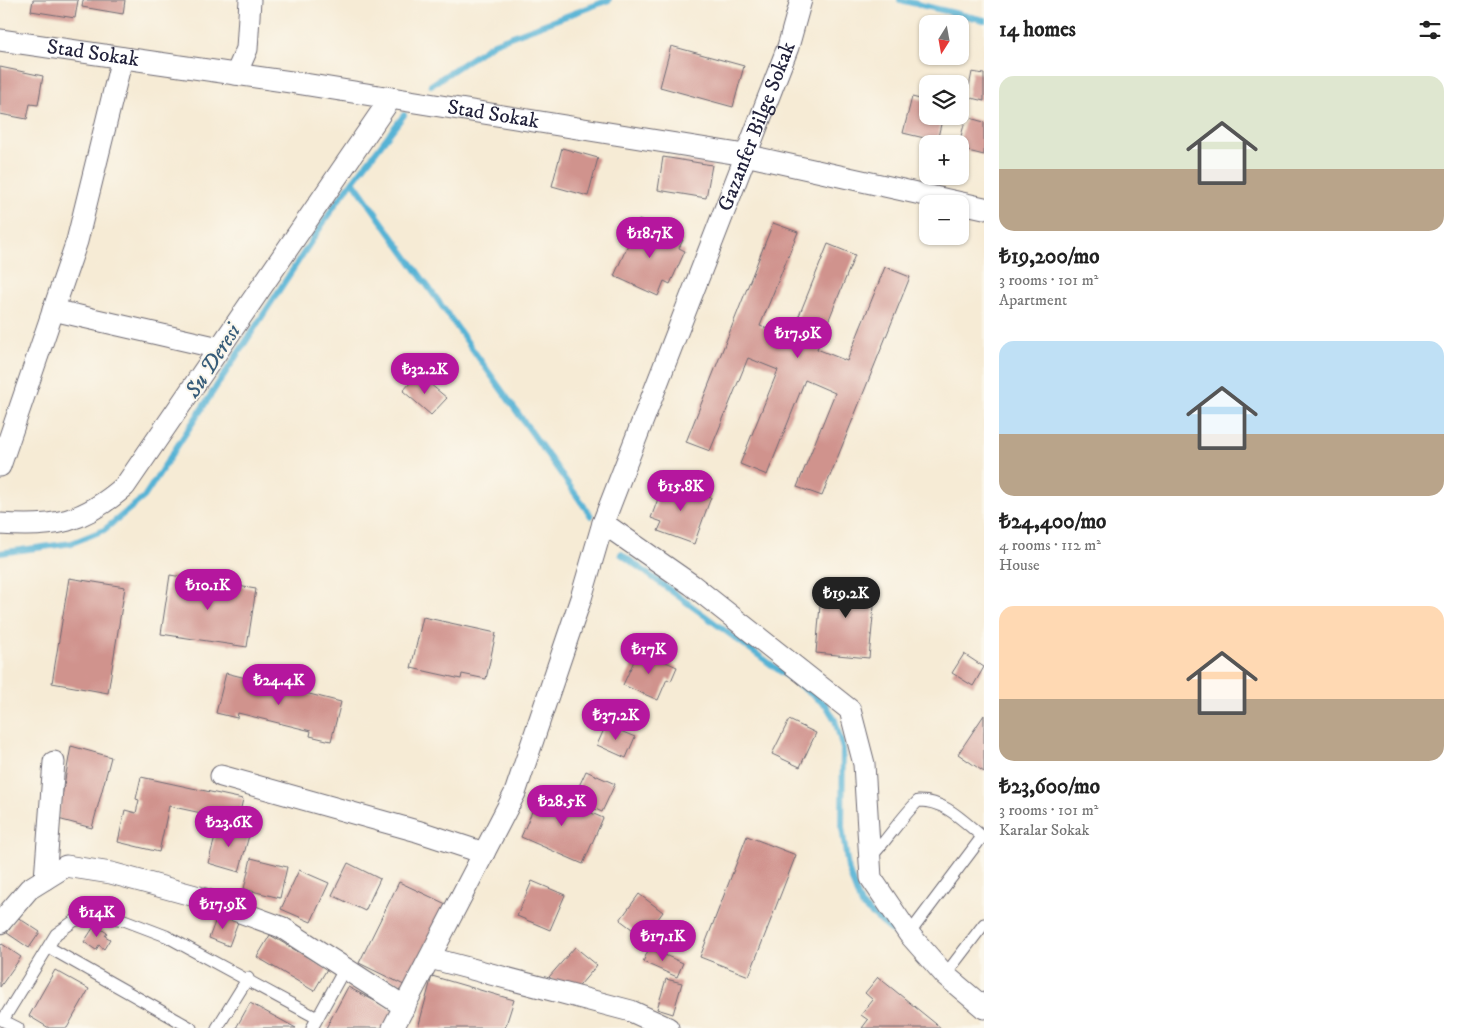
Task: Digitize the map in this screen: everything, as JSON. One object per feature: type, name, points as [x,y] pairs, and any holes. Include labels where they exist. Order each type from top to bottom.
[{"type":"street","points":[[236,74],[247,49],[250,0]]},
{"type":"street","name":"Gazanfer Bilge Sokak","points":[[393,1028],[515,793],[603,523],[788,48],[801,0]]},
{"type":"street","name":"Stad Sokak","points":[[0,40],[392,98],[746,155],[984,208]]},
{"type":"street","points":[[0,466],[77,241],[122,58]]},
{"type":"street","points":[[0,524],[63,523],[94,510],[124,486],[392,98]]},
{"type":"street","points":[[53,310],[220,348]]},
{"type":"street","points":[[603,523],[692,585],[850,710],[864,764],[871,878],[909,934],[945,975],[984,1008]]},
{"type":"street","points":[[45,879],[54,762]]},
{"type":"street","points":[[221,776],[417,831],[484,853]]},
{"type":"street","points":[[0,923],[29,889],[66,866],[111,873],[199,897],[281,927],[405,1007]]},
{"type":"street","points":[[430,958],[627,1019],[668,1028]]},
{"type":"lane","points":[[870,858],[918,801],[931,801],[945,807],[983,838],[909,934]]},
{"type":"lane","points":[[18,1028],[1,1020],[56,934],[74,922],[97,915],[111,916],[166,936],[248,978],[314,1023],[345,968]]},
{"type":"lane","points":[[945,975],[984,924]]},
{"type":"lane","points":[[48,947],[191,1028]]},
{"type":"lane","points":[[217,1028],[248,978]]},
{"type":"building","points":[[33,0],[78,0],[75,18],[31,11]]},
{"type":"building","points":[[83,0],[125,0],[123,14],[82,7]]},
{"type":"building","points":[[671,46],[744,66],[733,107],[660,87]]},
{"type":"building","points":[[0,67],[43,76],[38,105],[30,104],[27,119],[0,114]]},
{"type":"building","points":[[972,72],[984,74],[984,101],[969,97]]},
{"type":"building","points":[[912,97],[919,99],[919,125],[941,125],[938,135],[919,135],[919,137],[903,133]]},
{"type":"building","points":[[969,118],[984,122],[984,155],[969,151],[969,135],[961,135],[964,125],[969,125]]},
{"type":"building","points":[[562,148],[598,158],[588,196],[552,186]]},
{"type":"building","points":[[663,157],[712,165],[706,198],[658,190]]},
{"type":"building","points":[[639,220],[683,240],[679,248],[685,251],[670,284],[664,281],[658,296],[614,276]]},
{"type":"building","points":[[773,223],[798,232],[760,326],[790,338],[828,244],[855,255],[817,349],[847,361],[885,267],[910,277],[822,496],[797,487],[835,393],[805,380],[767,475],[740,464],[778,370],[748,358],[710,451],[686,442]]},
{"type":"building","points":[[418,374],[447,398],[431,415],[403,391]]},
{"type":"building","points":[[675,484],[711,497],[694,544],[658,531],[662,522],[651,518],[663,485],[674,489]]},
{"type":"building","points":[[170,575],[256,589],[247,647],[161,634]]},
{"type":"building","points":[[69,578],[125,587],[108,693],[52,683]]},
{"type":"building","points":[[822,581],[876,585],[869,658],[816,653]]},
{"type":"building","points":[[423,617],[496,633],[486,679],[462,674],[461,679],[411,668]]},
{"type":"building","points":[[639,650],[677,667],[671,681],[667,679],[658,700],[623,685]]},
{"type":"building","points":[[964,654],[984,667],[973,686],[952,673]]},
{"type":"building","points":[[226,673],[341,702],[331,741],[310,736],[311,731],[238,713],[237,718],[216,713]]},
{"type":"building","points":[[984,715],[984,772],[958,754]]},
{"type":"building","points":[[789,720],[816,733],[800,767],[772,754]]},
{"type":"building","points":[[606,725],[635,737],[626,758],[597,745]]},
{"type":"building","points":[[71,746],[111,757],[92,828],[58,819]]},
{"type":"building","points":[[586,771],[615,784],[602,812],[573,799]]},
{"type":"building","points":[[141,777],[243,799],[238,821],[169,806],[159,852],[118,842],[125,810],[136,813],[139,800],[136,799]]},
{"type":"building","points":[[541,791],[603,818],[583,864],[521,837]]},
{"type":"building","points":[[219,823],[250,832],[239,872],[208,863]]},
{"type":"building","points":[[747,836],[796,855],[749,976],[700,957]]},
{"type":"building","points":[[251,858],[287,867],[280,898],[244,889]]},
{"type":"building","points":[[348,863],[380,879],[365,911],[332,895]]},
{"type":"building","points":[[299,870],[329,883],[311,922],[281,909]]},
{"type":"building","points":[[532,881],[565,895],[550,930],[517,916]]},
{"type":"building","points":[[399,882],[446,904],[406,986],[359,963]]},
{"type":"building","points":[[639,894],[663,912],[644,938],[620,920]]},
{"type":"building","points":[[218,914],[238,922],[229,946],[209,938]]},
{"type":"building","points":[[17,917],[40,932],[29,948],[7,933]]},
{"type":"building","points":[[95,925],[107,933],[105,936],[110,939],[104,949],[99,945],[96,950],[84,942]]},
{"type":"building","points":[[270,935],[327,969],[314,991],[257,957]]},
{"type":"building","points":[[2,944],[21,957],[0,987],[0,946]]},
{"type":"building","points":[[575,947],[597,965],[575,991],[563,988],[549,977]]},
{"type":"building","points":[[649,948],[683,963],[677,977],[643,962]]},
{"type":"building","points":[[55,970],[89,989],[67,1028],[49,1028],[29,1016]]},
{"type":"building","points":[[432,976],[514,1000],[505,1028],[418,1028]]},
{"type":"building","points":[[878,977],[941,1028],[862,1028],[868,1020],[861,1015],[873,1000],[865,993]]},
{"type":"building","points":[[666,979],[682,983],[673,1014],[657,1009]]},
{"type":"building","points":[[348,987],[394,1011],[385,1028],[326,1028]]},
{"type":"building","points":[[250,1003],[296,1028],[236,1028]]},
{"type":"waterway","name":"Su Deresi","points":[[431,85],[494,43],[609,0]]},
{"type":"waterway","name":"Su Deresi","points":[[900,0],[984,20]]},
{"type":"waterway","name":"Su Deresi","points":[[0,553],[72,543],[104,530],[144,497],[337,202],[404,115]]},
{"type":"waterway","points":[[353,181],[591,516]]},
{"type":"waterway","points":[[621,554],[826,705],[835,720],[843,749],[842,827],[848,868],[861,905],[903,940]]}]
